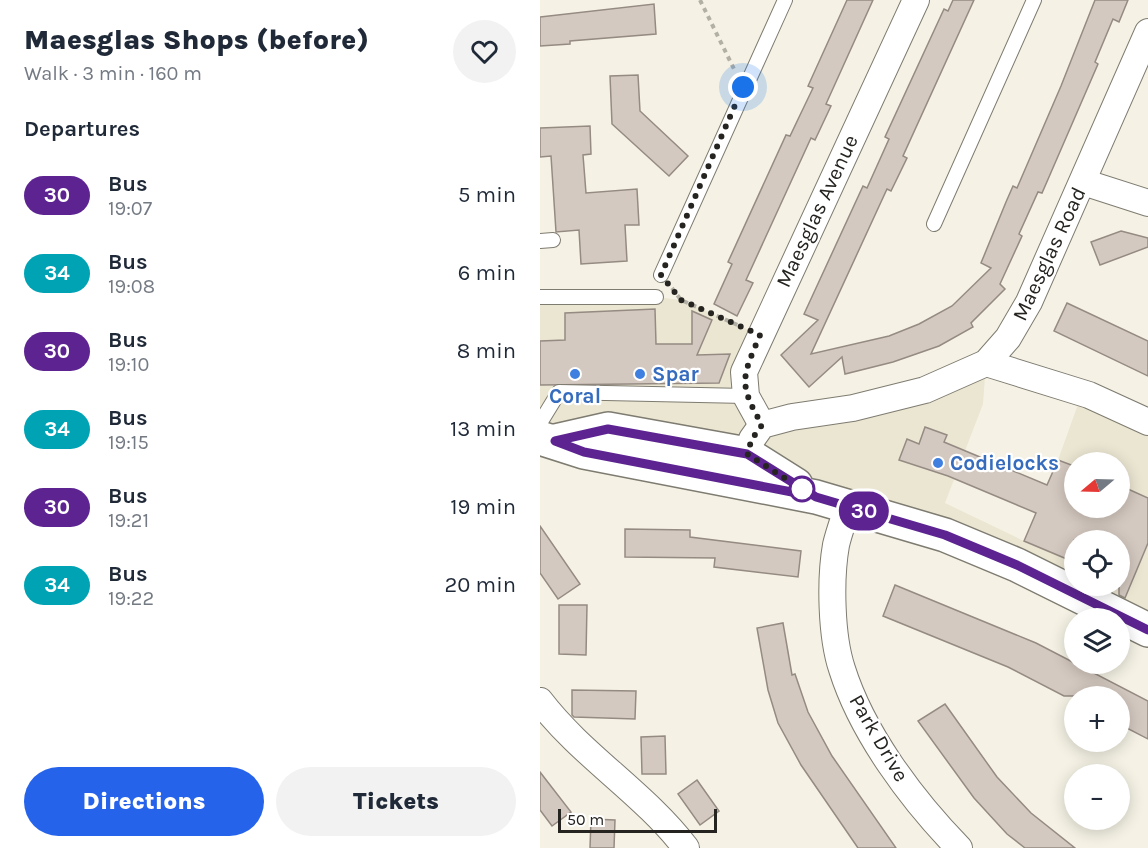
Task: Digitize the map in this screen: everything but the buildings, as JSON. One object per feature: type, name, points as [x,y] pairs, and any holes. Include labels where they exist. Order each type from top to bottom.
[{"type":"main road","points":[[545,434],[584,452],[743,468],[816,497],[945,535],[1017,565],[1148,630]]},
{"type":"street","name":"Maesglas Avenue","points":[[762,425],[746,396],[744,372],[916,0]]},
{"type":"street","name":"Maesglas Road","points":[[762,425],[792,417],[853,408],[925,390],[986,363],[1008,338],[1029,302],[1148,32]]},
{"type":"street","points":[[1083,182],[1148,203]]},
{"type":"street","points":[[986,363],[1089,395],[1148,422]]},
{"type":"street","points":[[743,468],[752,439],[762,425]]},
{"type":"street","name":"Park Drive","points":[[848,506],[836,545],[834,580],[835,627],[841,668],[861,715],[903,782],[959,848]]},
{"type":"street","points":[[540,701],[597,759],[656,813],[686,848]]},
{"type":"lane","points":[[661,275],[743,87],[784,0]]},
{"type":"lane","points":[[934,224],[1034,0]]},
{"type":"lane","points":[[540,297],[656,297]]},
{"type":"lane","points":[[545,434],[560,392],[746,396]]},
{"type":"path","points":[[700,0],[743,87]]},
{"type":"path","points":[[661,275],[681,300],[760,335]]},
{"type":"shaded area","points":[[540,297],[656,297],[681,300],[760,335],[744,372],[762,424],[986,363],[983,404],[945,503],[1024,541],[1058,460],[1082,393],[1148,422],[1148,630],[1130,621],[1130,608],[1104,608],[1079,596],[1130,596],[1130,530],[1064,530],[1064,588],[1017,565],[540,438]]},
{"type":"bus line","name":"30","points":[[797,493],[584,452],[555,441],[608,429],[747,454],[816,497],[945,535],[1017,565],[1148,630]]},
{"type":"place","name":"Coral","points":[[575,374]]},
{"type":"place","name":"Spar","points":[[640,374]]},
{"type":"place","name":"Codielocks","points":[[938,463]]},
{"type":"route","points":[[743,87],[661,275],[681,300],[760,335],[744,372],[746,396],[762,425],[752,439],[747,454],[802,489]]}]
